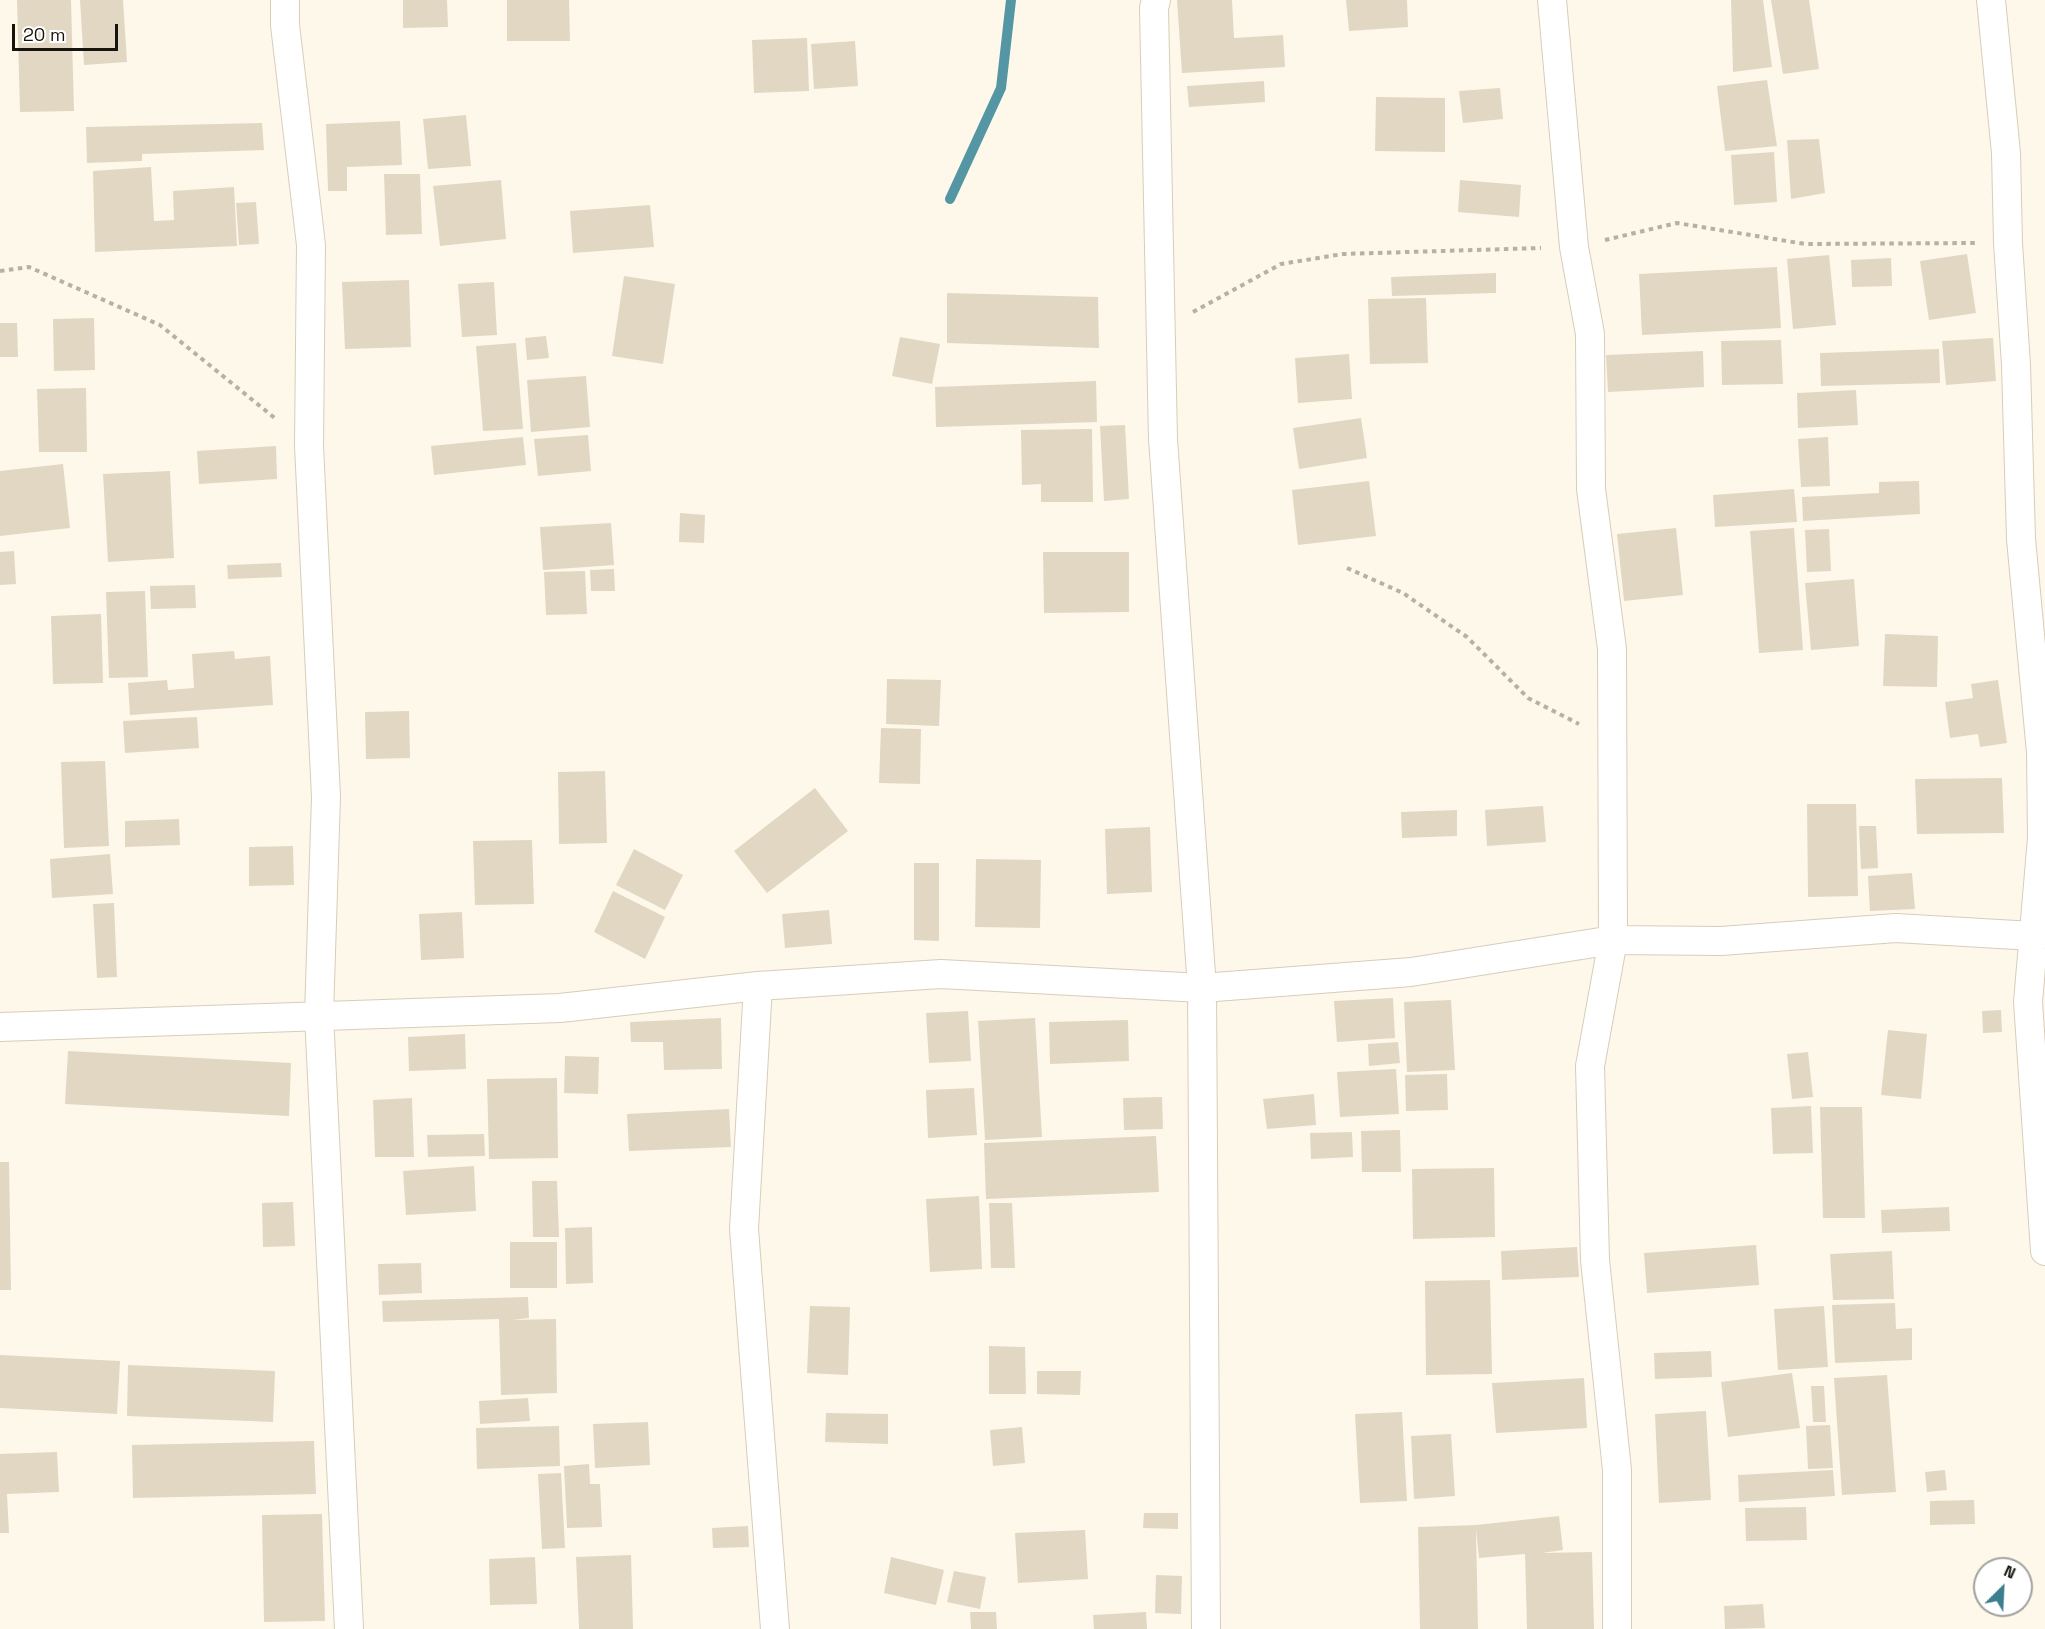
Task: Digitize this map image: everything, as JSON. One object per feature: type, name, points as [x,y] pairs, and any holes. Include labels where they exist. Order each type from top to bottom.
[{"type":"street","points":[[285,0],[285,25],[311,244],[309,446],[326,797],[319,1016],[350,1629]]},
{"type":"street","points":[[1156,0],[1154,20],[1162,440],[1202,988],[1206,1629]]},
{"type":"street","points":[[1552,0],[1574,247],[1590,334],[1591,489],[1612,649],[1612,940],[1590,1066],[1595,1260],[1617,1470],[1617,1629]]},
{"type":"street","points":[[1992,0],[2006,153],[2022,539],[2041,752],[2042,838],[2039,935],[2028,1002],[2045,1251]]},
{"type":"street","points":[[0,1027],[560,1008],[758,986],[941,974],[1202,988],[1411,972],[1612,940],[1721,941],[1896,928],[2039,935]]},
{"type":"street","points":[[758,986],[744,1229],[775,1629]]},
{"type":"path","points":[[0,271],[29,267],[160,325],[309,446]]},
{"type":"path","points":[[1347,568],[1403,593],[1467,637],[1528,698],[1612,740]]},
{"type":"building","points":[[17,0],[71,0],[74,111],[20,112]]},
{"type":"building","points":[[80,0],[123,0],[127,62],[84,65]]},
{"type":"building","points":[[403,0],[447,0],[448,27],[403,28]]},
{"type":"building","points":[[507,0],[569,0],[570,41],[507,41]]},
{"type":"building","points":[[1177,0],[1232,0],[1234,38],[1283,35],[1285,67],[1182,73]]},
{"type":"building","points":[[1346,0],[1407,0],[1408,27],[1349,31]]},
{"type":"building","points":[[1731,0],[1763,0],[1772,67],[1733,72]]},
{"type":"building","points":[[1771,0],[1809,0],[1819,69],[1783,74]]},
{"type":"building","points":[[807,38],[809,91],[754,93],[752,40]]},
{"type":"building","points":[[855,41],[858,86],[814,89],[811,44]]},
{"type":"building","points":[[1767,80],[1777,146],[1725,151],[1717,86]]},
{"type":"building","points":[[1264,81],[1265,102],[1189,107],[1187,86]]},
{"type":"building","points":[[1500,88],[1503,119],[1463,123],[1459,91]]},
{"type":"building","points":[[1376,97],[1445,98],[1445,152],[1375,151]]},
{"type":"building","points":[[466,115],[471,166],[428,169],[423,119]]},
{"type":"building","points":[[400,121],[402,165],[347,167],[347,191],[328,191],[326,124]]},
{"type":"building","points":[[262,123],[264,150],[142,154],[142,161],[87,163],[86,127]]},
{"type":"building","points":[[1819,139],[1825,193],[1791,199],[1787,140]]},
{"type":"building","points":[[1774,152],[1777,202],[1734,205],[1731,155]]},
{"type":"building","points":[[151,167],[154,221],[174,220],[173,191],[234,187],[237,246],[95,252],[93,171]]},
{"type":"building","points":[[384,174],[420,174],[422,234],[386,235]]},
{"type":"building","points":[[501,180],[506,239],[440,246],[433,186]]},
{"type":"building","points":[[1460,180],[1521,185],[1519,217],[1458,212]]},
{"type":"building","points":[[256,202],[259,244],[239,245],[236,203]]},
{"type":"building","points":[[650,205],[654,247],[573,253],[570,211]]},
{"type":"building","points":[[1967,254],[1976,313],[1929,320],[1920,261]]},
{"type":"building","points":[[1829,255],[1836,325],[1793,329],[1787,259]]},
{"type":"building","points":[[1891,258],[1892,286],[1852,287],[1851,260]]},
{"type":"building","points":[[1777,267],[1781,328],[1642,335],[1639,274]]},
{"type":"building","points":[[1496,273],[1496,293],[1392,296],[1391,277]]},
{"type":"building","points":[[624,276],[675,284],[663,364],[612,356]]},
{"type":"building","points":[[409,280],[411,347],[345,349],[342,282]]},
{"type":"building","points":[[494,282],[497,335],[462,337],[458,284]]},
{"type":"building","points":[[947,293],[1098,297],[1099,348],[947,343]]},
{"type":"building","points":[[1426,298],[1428,363],[1370,364],[1368,299]]},
{"type":"building","points":[[94,318],[95,370],[54,371],[53,319]]},
{"type":"building","points":[[0,323],[17,323],[18,357],[0,357]]},
{"type":"building","points":[[546,336],[549,358],[527,360],[525,338]]},
{"type":"building","points":[[900,337],[940,344],[932,384],[892,376]]},
{"type":"building","points":[[1993,338],[1996,381],[1946,385],[1942,341]]},
{"type":"building","points":[[1781,340],[1783,384],[1722,385],[1721,341]]},
{"type":"building","points":[[516,343],[523,429],[483,431],[476,346]]},
{"type":"building","points":[[1939,349],[1940,383],[1821,386],[1820,353]]},
{"type":"building","points":[[1703,351],[1704,387],[1608,392],[1606,355]]},
{"type":"building","points":[[1349,354],[1352,399],[1298,403],[1295,358]]},
{"type":"building","points":[[586,376],[590,427],[531,432],[527,380]]},
{"type":"building","points":[[1096,381],[1097,422],[936,427],[935,387]]},
{"type":"building","points":[[86,388],[87,452],[39,452],[37,389]]},
{"type":"building","points":[[1856,390],[1858,425],[1798,428],[1797,393]]},
{"type":"building","points":[[1361,418],[1367,458],[1299,469],[1293,428]]},
{"type":"building","points":[[1125,425],[1129,499],[1104,501],[1100,426]]},
{"type":"building","points":[[1092,429],[1093,502],[1041,502],[1041,484],[1022,485],[1021,430]]},
{"type":"building","points":[[588,435],[591,471],[538,476],[534,439]]},
{"type":"building","points":[[523,437],[526,465],[434,475],[431,446]]},
{"type":"building","points":[[1828,437],[1830,486],[1801,487],[1798,439]]},
{"type":"building","points":[[276,446],[277,479],[199,484],[197,451]]},
{"type":"building","points":[[63,464],[70,528],[0,536],[0,471]]},
{"type":"building","points":[[170,471],[174,558],[108,562],[103,474]]},
{"type":"building","points":[[1369,481],[1376,536],[1298,545],[1292,490]]},
{"type":"building","points":[[1919,481],[1920,514],[1803,521],[1802,497],[1879,493],[1879,482]]},
{"type":"building","points":[[1794,489],[1797,522],[1715,527],[1713,495]]},
{"type":"building","points":[[680,513],[705,515],[704,543],[679,542]]},
{"type":"building","points":[[611,523],[614,565],[543,570],[540,527]]},
{"type":"building","points":[[1676,528],[1683,595],[1624,601],[1617,534]]},
{"type":"building","points":[[1794,528],[1803,650],[1759,653],[1750,531]]},
{"type":"building","points":[[1829,529],[1831,571],[1807,572],[1805,530]]},
{"type":"building","points":[[14,551],[16,584],[0,585],[0,552]]},
{"type":"building","points":[[1043,552],[1129,552],[1129,612],[1044,613]]},
{"type":"building","points":[[281,563],[282,577],[228,579],[227,565]]},
{"type":"building","points":[[614,569],[615,591],[591,591],[590,570]]},
{"type":"building","points":[[585,571],[587,614],[546,615],[544,572]]},
{"type":"building","points":[[1854,579],[1859,646],[1811,650],[1805,583]]},
{"type":"building","points":[[195,585],[196,608],[151,609],[150,586]]},
{"type":"building","points":[[145,591],[148,677],[109,678],[106,592]]},
{"type":"building","points":[[101,614],[103,683],[53,684],[51,616]]},
{"type":"building","points":[[1885,634],[1938,636],[1937,687],[1883,686]]},
{"type":"building","points":[[234,651],[235,659],[270,656],[273,705],[130,715],[128,683],[167,680],[168,690],[194,688],[192,654]]},
{"type":"building","points":[[887,679],[941,680],[939,726],[886,724]]},
{"type":"building","points":[[1998,680],[2007,743],[1980,747],[1978,734],[1950,738],[1945,702],[1973,698],[1971,684]]},
{"type":"building","points":[[409,711],[410,758],[366,759],[365,712]]},
{"type":"building","points":[[197,717],[199,748],[125,753],[123,721]]},
{"type":"building","points":[[881,728],[921,729],[920,784],[879,783]]},
{"type":"building","points":[[105,761],[109,846],[64,848],[61,762]]},
{"type":"building","points":[[605,771],[607,843],[559,844],[558,772]]},
{"type":"building","points":[[2002,778],[2004,833],[1917,834],[1915,779]]},
{"type":"building","points":[[815,788],[848,831],[767,893],[734,851]]},
{"type":"building","points":[[1807,804],[1856,804],[1858,896],[1808,897]]},
{"type":"building","points":[[1543,806],[1546,842],[1487,846],[1485,810]]},
{"type":"building","points":[[1457,810],[1457,836],[1402,838],[1401,812]]},
{"type":"building","points":[[179,819],[180,845],[125,847],[125,821]]},
{"type":"building","points":[[1859,826],[1876,826],[1878,868],[1861,869]]},
{"type":"building","points":[[1150,827],[1152,892],[1107,894],[1105,829]]},
{"type":"building","points":[[532,840],[534,904],[475,905],[473,841]]},
{"type":"building","points":[[293,846],[294,885],[249,886],[249,847]]},
{"type":"building","points":[[634,849],[683,875],[665,910],[616,885]]},
{"type":"building","points":[[110,854],[113,894],[52,898],[50,859]]},
{"type":"building","points":[[976,859],[1041,860],[1040,928],[975,927]]},
{"type":"building","points":[[914,863],[939,863],[939,941],[914,940]]},
{"type":"building","points":[[1912,873],[1915,909],[1870,911],[1868,876]]},
{"type":"building","points":[[613,891],[665,917],[645,959],[594,932]]},
{"type":"building","points":[[114,903],[117,977],[97,978],[93,904]]},
{"type":"building","points":[[829,910],[832,944],[785,948],[782,914]]},
{"type":"building","points":[[462,912],[464,958],[421,960],[419,914]]},
{"type":"building","points":[[1393,998],[1395,1038],[1337,1042],[1334,1001]]},
{"type":"building","points":[[1451,1000],[1455,1070],[1407,1072],[1404,1002]]},
{"type":"building","points":[[2001,1010],[2002,1032],[1983,1033],[1982,1011]]},
{"type":"building","points":[[968,1011],[971,1061],[929,1063],[926,1013]]},
{"type":"building","points":[[721,1018],[722,1069],[664,1070],[663,1042],[631,1042],[630,1022]]},
{"type":"building","points":[[1035,1018],[1042,1137],[985,1140],[978,1021]]},
{"type":"building","points":[[1128,1020],[1129,1061],[1050,1064],[1049,1022]]},
{"type":"building","points":[[1888,1030],[1927,1034],[1921,1099],[1881,1095]]},
{"type":"building","points":[[465,1034],[466,1069],[409,1071],[408,1037]]},
{"type":"building","points":[[1398,1042],[1400,1063],[1369,1066],[1368,1044]]},
{"type":"building","points":[[68,1051],[291,1063],[289,1116],[65,1104]]},
{"type":"building","points":[[1808,1052],[1813,1097],[1792,1099],[1787,1054]]},
{"type":"building","points":[[565,1056],[599,1057],[598,1094],[564,1093]]},
{"type":"building","points":[[1396,1069],[1399,1114],[1340,1117],[1337,1072]]},
{"type":"building","points":[[1447,1074],[1448,1110],[1406,1111],[1405,1075]]},
{"type":"building","points":[[557,1078],[558,1158],[489,1159],[487,1079]]},
{"type":"building","points":[[974,1088],[977,1135],[928,1138],[926,1090]]},
{"type":"building","points":[[1314,1094],[1316,1125],[1267,1129],[1263,1099]]},
{"type":"building","points":[[1162,1097],[1163,1129],[1124,1130],[1123,1098]]},
{"type":"building","points":[[412,1098],[414,1157],[375,1157],[373,1100]]},
{"type":"building","points":[[1811,1106],[1813,1153],[1773,1154],[1771,1108]]},
{"type":"building","points":[[1820,1107],[1862,1107],[1865,1218],[1823,1218]]},
{"type":"building","points":[[729,1109],[731,1147],[629,1151],[627,1114]]},
{"type":"building","points":[[1400,1130],[1401,1172],[1362,1172],[1361,1131]]},
{"type":"building","points":[[1352,1132],[1353,1157],[1311,1159],[1310,1133]]},
{"type":"building","points":[[484,1134],[485,1156],[428,1157],[427,1135]]},
{"type":"building","points":[[1156,1136],[1159,1192],[986,1199],[984,1143]]},
{"type":"building","points":[[0,1162],[9,1162],[11,1290],[0,1290]]},
{"type":"building","points":[[474,1166],[476,1211],[406,1215],[403,1171]]},
{"type":"building","points":[[1494,1168],[1495,1237],[1413,1239],[1412,1169]]},
{"type":"building","points":[[532,1181],[557,1181],[559,1237],[533,1237]]},
{"type":"building","points":[[979,1196],[982,1269],[930,1272],[926,1199]]},
{"type":"building","points":[[293,1202],[295,1246],[263,1247],[262,1203]]},
{"type":"building","points":[[989,1203],[1012,1203],[1015,1268],[991,1268]]},
{"type":"building","points":[[1949,1207],[1950,1231],[1882,1233],[1881,1210]]},
{"type":"building","points":[[592,1227],[593,1283],[566,1284],[565,1228]]},
{"type":"building","points":[[510,1242],[557,1242],[557,1288],[510,1288]]},
{"type":"building","points":[[1756,1245],[1759,1285],[1647,1293],[1644,1253]]},
{"type":"building","points":[[1577,1247],[1579,1277],[1502,1280],[1501,1251]]},
{"type":"building","points":[[1892,1251],[1894,1299],[1833,1300],[1830,1254]]},
{"type":"building","points":[[421,1263],[422,1293],[379,1295],[378,1264]]},
{"type":"building","points":[[1490,1280],[1492,1374],[1426,1375],[1425,1281]]},
{"type":"building","points":[[528,1297],[529,1318],[512,1320],[556,1319],[557,1393],[501,1395],[499,1319],[383,1322],[382,1301]]},
{"type":"building","points":[[1895,1303],[1896,1329],[1912,1328],[1912,1360],[1835,1363],[1832,1305]]},
{"type":"building","points":[[810,1306],[850,1307],[848,1375],[807,1373]]},
{"type":"building","points":[[1824,1306],[1828,1367],[1778,1370],[1774,1309]]},
{"type":"building","points":[[989,1346],[1025,1347],[1026,1394],[989,1394]]},
{"type":"building","points":[[1711,1351],[1712,1377],[1655,1379],[1654,1353]]},
{"type":"building","points":[[0,1355],[120,1361],[117,1414],[0,1408]]},
{"type":"building","points":[[128,1365],[275,1371],[273,1422],[127,1416]]},
{"type":"building","points":[[1037,1371],[1081,1371],[1080,1395],[1037,1394]]},
{"type":"building","points":[[1792,1373],[1800,1428],[1728,1437],[1721,1382]]},
{"type":"building","points":[[1887,1375],[1896,1492],[1842,1495],[1834,1378]]},
{"type":"building","points":[[1584,1378],[1587,1428],[1496,1433],[1492,1383]]},
{"type":"building","points":[[1811,1386],[1824,1386],[1826,1422],[1813,1422]]},
{"type":"building","points":[[528,1398],[530,1421],[480,1424],[479,1401]]},
{"type":"building","points":[[1706,1411],[1711,1500],[1659,1503],[1655,1414]]},
{"type":"building","points":[[1402,1412],[1407,1501],[1360,1503],[1355,1414]]},
{"type":"building","points":[[826,1413],[888,1414],[888,1444],[825,1442]]},
{"type":"building","points":[[648,1422],[650,1465],[595,1468],[593,1424]]},
{"type":"building","points":[[1830,1425],[1833,1468],[1808,1469],[1806,1426]]},
{"type":"building","points":[[559,1426],[560,1466],[477,1469],[476,1428]]},
{"type":"building","points":[[1022,1427],[1025,1463],[993,1466],[990,1430]]},
{"type":"building","points":[[1451,1434],[1455,1496],[1414,1499],[1411,1436]]},
{"type":"building","points":[[314,1441],[316,1494],[133,1498],[132,1445]]},
{"type":"building","points":[[57,1452],[59,1492],[7,1494],[9,1533],[0,1533],[0,1454]]},
{"type":"building","points":[[589,1464],[590,1484],[600,1484],[602,1527],[567,1528],[564,1466]]},
{"type":"building","points":[[1833,1470],[1835,1496],[1739,1502],[1738,1475]]},
{"type":"building","points":[[1945,1470],[1947,1490],[1927,1492],[1925,1472]]},
{"type":"building","points":[[561,1473],[565,1548],[542,1549],[538,1474]]},
{"type":"building","points":[[1974,1500],[1975,1524],[1930,1525],[1930,1501]]},
{"type":"building","points":[[1806,1507],[1807,1540],[1746,1541],[1745,1508]]},
{"type":"building","points":[[1144,1513],[1178,1513],[1178,1529],[1143,1528]]},
{"type":"building","points":[[322,1514],[325,1621],[264,1622],[262,1515]]},
{"type":"building","points":[[1559,1516],[1563,1550],[1542,1553],[1592,1552],[1594,1629],[1527,1629],[1525,1554],[1479,1558],[1476,1529],[1478,1629],[1420,1629],[1418,1527],[1476,1525]]},
{"type":"building","points":[[748,1526],[749,1547],[713,1548],[712,1528]]},
{"type":"building","points":[[1085,1530],[1088,1579],[1018,1583],[1015,1533]]},
{"type":"building","points":[[631,1555],[633,1629],[579,1629],[576,1557]]},
{"type":"building","points":[[535,1557],[537,1604],[490,1605],[489,1559]]},
{"type":"building","points":[[891,1557],[944,1570],[936,1605],[884,1593]]},
{"type":"building","points":[[954,1571],[986,1577],[980,1609],[947,1602]]},
{"type":"building","points":[[1156,1575],[1182,1576],[1181,1614],[1155,1613]]},
{"type":"building","points":[[1763,1604],[1765,1628],[1725,1629],[1724,1606]]},
{"type":"building","points":[[970,1612],[996,1612],[997,1629],[971,1629]]},
{"type":"building","points":[[1146,1612],[1147,1629],[1094,1629],[1093,1615]]},
{"type":"waterway","points":[[950,199],[1001,88],[1011,0]]}]
